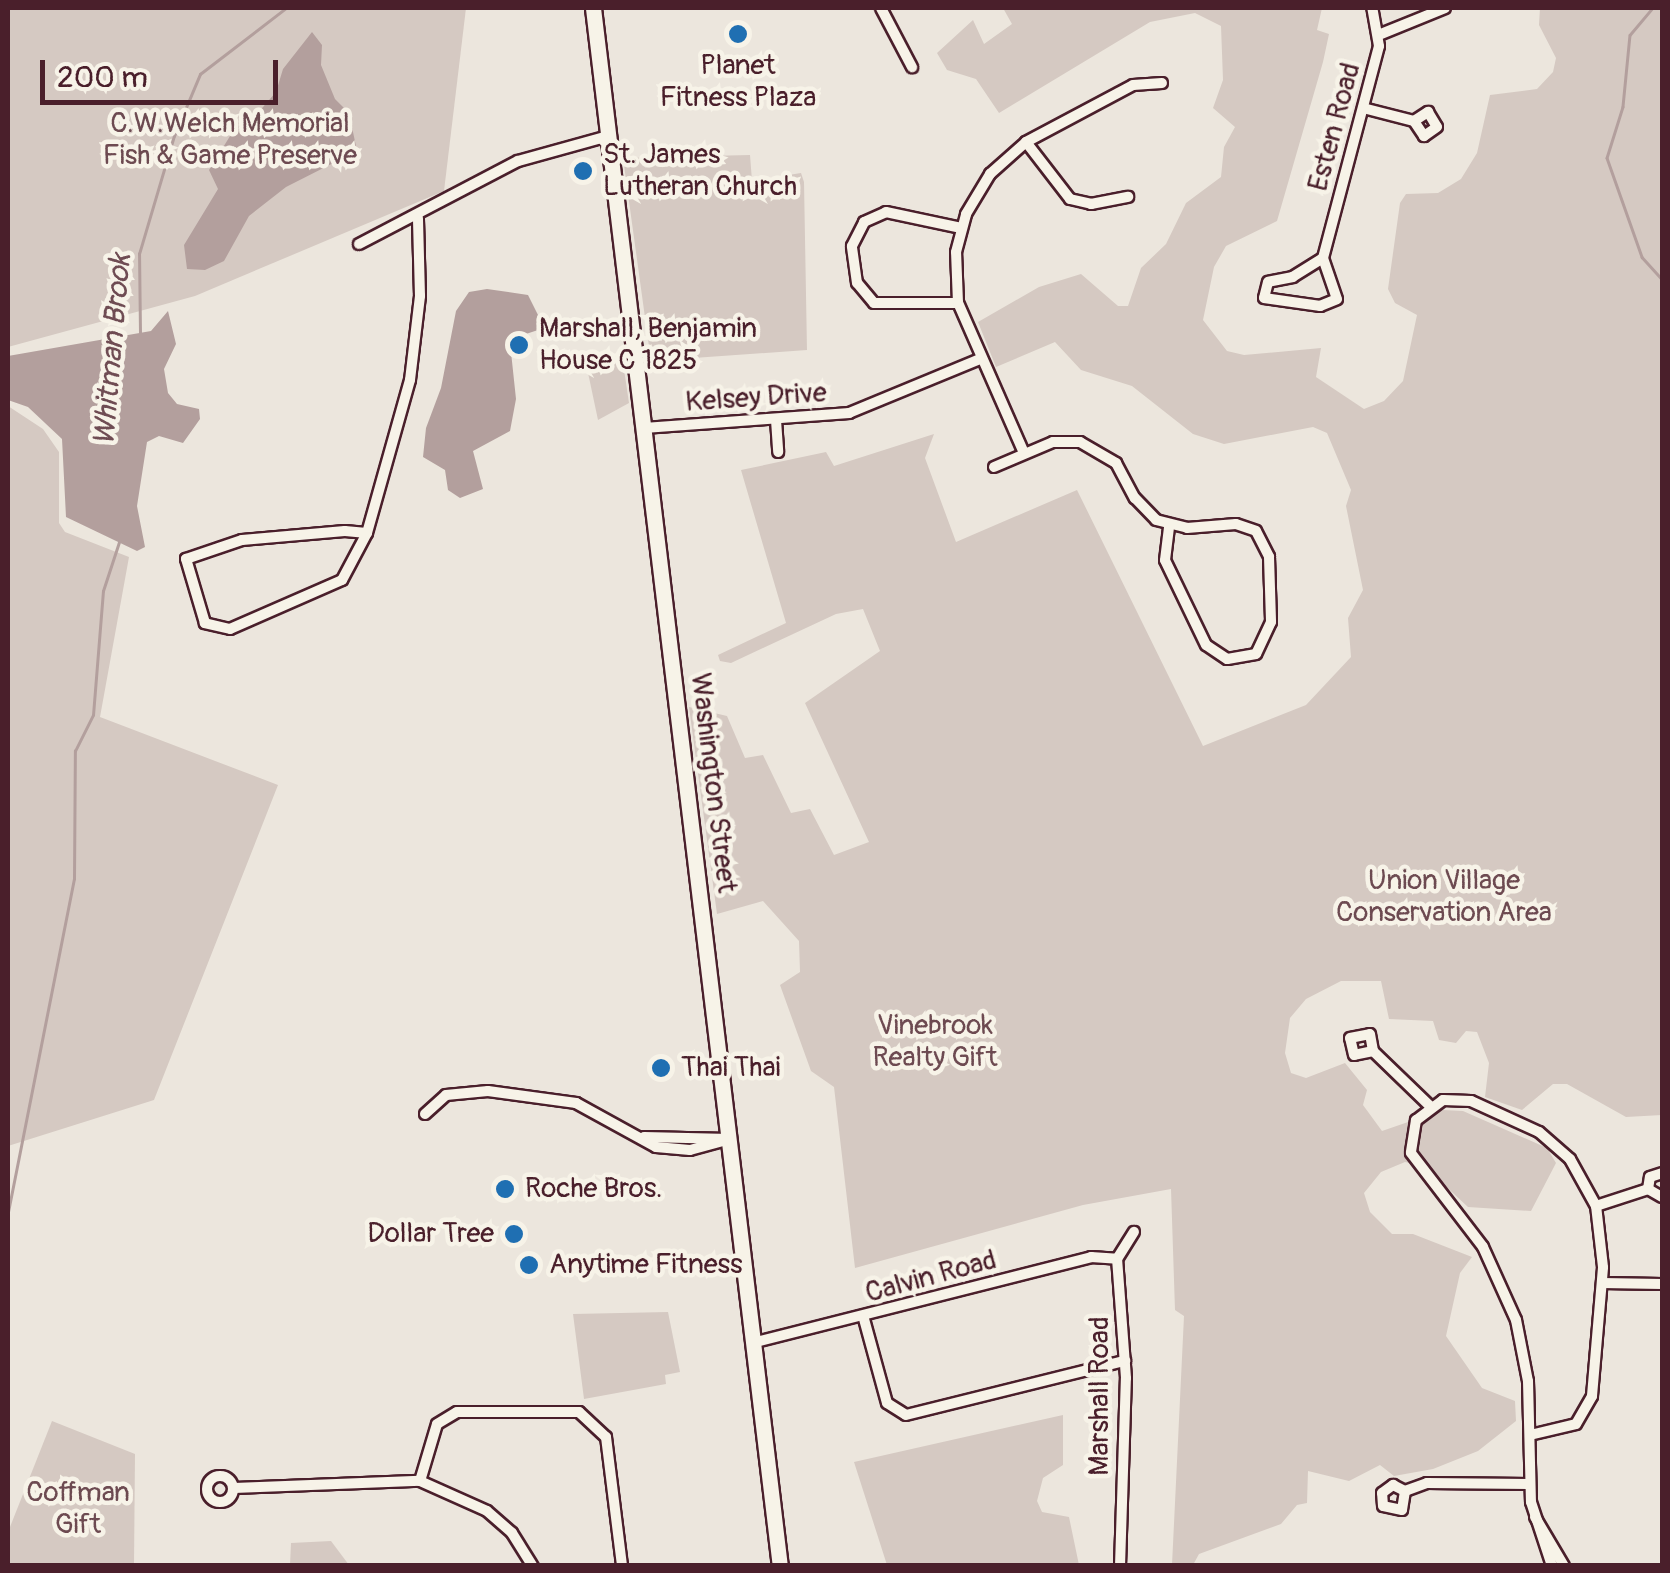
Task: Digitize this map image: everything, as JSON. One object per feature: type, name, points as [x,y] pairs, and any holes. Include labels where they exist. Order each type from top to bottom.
[{"type":"main road","name":"Washington Street","points":[[593,8],[780,1566]]},
{"type":"street","points":[[882,8],[912,67]]},
{"type":"street","name":"Esten Road","points":[[1323,258],[1294,277],[1268,282],[1264,298],[1332,304],[1338,293],[1323,258],[1381,34],[1372,8]]},
{"type":"street","points":[[1381,34],[1445,8]]},
{"type":"street","points":[[1024,453],[958,303],[961,228],[990,174],[1026,142],[1133,84],[1162,83]]},
{"type":"street","points":[[1363,108],[1414,121]]},
{"type":"street","points":[[359,244],[418,218],[449,194],[518,161],[608,136]]},
{"type":"street","points":[[1026,142],[1070,200],[1091,204],[1128,197]]},
{"type":"street","points":[[958,303],[874,303],[857,283],[852,246],[864,222],[886,212],[961,228]]},
{"type":"street","points":[[367,533],[242,540],[186,559],[205,622],[230,630],[342,580],[367,533],[410,380],[420,296],[418,218]]},
{"type":"street","name":"Kelsey Drive","points":[[644,428],[776,420],[865,409],[980,359]]},
{"type":"street","points":[[776,420],[778,452]]},
{"type":"street","points":[[994,468],[1024,453],[1066,440],[1093,446],[1116,462],[1141,506],[1168,525],[1236,524],[1261,536],[1269,558],[1271,622],[1256,654],[1227,659],[1206,645],[1164,556],[1168,525]]},
{"type":"street","points":[[1374,1051],[1430,1106]]},
{"type":"street","points":[[425,1114],[452,1093],[506,1092],[576,1104],[642,1138],[677,1150],[730,1139]]},
{"type":"street","points":[[1530,1435],[1566,1430],[1588,1408],[1602,1282],[1596,1206],[1570,1159],[1539,1132],[1463,1099],[1430,1106],[1413,1126],[1413,1160],[1467,1224],[1502,1282],[1524,1352],[1529,1484],[1535,1517],[1552,1566]]},
{"type":"street","points":[[1648,1189],[1650,1176],[1662,1173]]},
{"type":"street","points":[[1596,1206],[1648,1189],[1662,1196]]},
{"type":"street","points":[[1118,1259],[1134,1232]]},
{"type":"street","name":"Calvin Road","points":[[756,1342],[864,1319],[1091,1257],[1118,1259]]},
{"type":"street","name":"Marshall Road","points":[[1118,1259],[1125,1360],[1120,1566]]},
{"type":"street","points":[[1602,1282],[1662,1284]]},
{"type":"street","points":[[864,1319],[887,1402],[906,1415],[1125,1360]]},
{"type":"street","points":[[420,1481],[437,1424],[457,1412],[580,1412],[606,1437],[622,1566]]},
{"type":"street","points":[[234,1488],[420,1481],[487,1511],[512,1533],[532,1566]]},
{"type":"street","points":[[1405,1491],[1427,1482],[1529,1484]]},
{"type":"street","points":[[1535,1517],[1564,1566]]},
{"type":"green space","name":"C.W.Welch Memorial Fish & Game Preserve","points":[[8,8],[466,8],[444,191],[195,296],[8,347]]},
{"type":"green space","points":[[1003,8],[1322,8],[1317,30],[1329,34],[1277,221],[1226,246],[1214,267],[1203,320],[1227,351],[1244,355],[1321,348],[1316,377],[1364,409],[1384,401],[1403,381],[1417,315],[1395,303],[1388,289],[1400,203],[1406,194],[1438,193],[1461,179],[1477,153],[1490,95],[1537,89],[1553,72],[1556,58],[1539,25],[1540,8],[1662,8],[1662,1115],[1626,1117],[1567,1084],[1553,1084],[1522,1110],[1485,1097],[1489,1063],[1477,1032],[1466,1031],[1456,1043],[1439,1040],[1433,1021],[1389,1019],[1381,981],[1341,981],[1306,999],[1290,1018],[1285,1053],[1291,1073],[1306,1078],[1345,1063],[1367,1090],[1363,1105],[1382,1131],[1443,1110],[1463,1111],[1547,1148],[1556,1163],[1531,1211],[1468,1207],[1424,1166],[1405,1162],[1381,1172],[1364,1193],[1370,1212],[1392,1234],[1413,1234],[1472,1257],[1460,1273],[1446,1336],[1482,1388],[1515,1401],[1516,1421],[1478,1451],[1433,1469],[1394,1476],[1380,1465],[1349,1481],[1308,1471],[1307,1503],[1297,1505],[1281,1524],[1199,1554],[1193,1565],[1172,1565],[1184,1316],[1175,1310],[1171,1189],[1083,1205],[855,1268],[834,1087],[811,1071],[780,985],[800,972],[799,941],[763,901],[717,914],[689,707],[727,716],[745,758],[763,755],[791,813],[810,809],[834,855],[869,842],[805,703],[880,651],[863,609],[836,614],[731,663],[720,661],[718,655],[786,623],[741,470],[826,452],[834,466],[934,434],[925,458],[956,542],[1077,490],[1203,746],[1306,705],[1351,657],[1348,618],[1363,590],[1346,506],[1351,490],[1327,433],[1313,427],[1224,444],[1193,434],[1132,386],[1081,370],[1055,342],[996,367],[978,322],[1039,287],[1081,274],[1118,306],[1128,306],[1141,268],[1166,244],[1186,203],[1221,177],[1224,147],[1235,127],[1213,108],[1223,80],[1221,26],[1195,13],[1150,22],[999,113],[976,79],[947,70],[937,53],[973,20],[984,44],[1012,24]]},
{"type":"green space","points":[[750,155],[752,181],[801,173],[804,182],[807,350],[651,361],[623,158]]},
{"type":"green space","points":[[622,356],[629,403],[598,420],[587,368]]},
{"type":"green space","points":[[8,406],[43,429],[59,452],[59,523],[65,532],[129,557],[100,717],[278,785],[154,1100],[8,1146]]},
{"type":"green space","points":[[668,1312],[680,1372],[665,1375],[666,1384],[584,1399],[573,1314]]},
{"type":"green space","points":[[1063,1415],[1063,1465],[1043,1478],[1037,1501],[1042,1512],[1069,1517],[1079,1565],[887,1565],[854,1462]]},
{"type":"green space","name":"Coffman Gift","points":[[52,1421],[135,1454],[134,1565],[8,1565],[8,1532]]},
{"type":"green space","points":[[331,1541],[349,1565],[290,1565],[291,1543]]},
{"type":"water","points":[[312,32],[322,45],[321,65],[335,99],[349,113],[357,151],[286,187],[249,216],[224,261],[205,270],[187,269],[184,245],[218,189],[209,170],[240,120],[257,114],[276,92],[283,69]]},
{"type":"water","points":[[487,289],[528,295],[540,319],[538,330],[520,336],[511,352],[516,399],[510,431],[473,451],[483,489],[460,498],[448,490],[445,470],[423,457],[426,428],[441,388],[456,311],[469,292]]},
{"type":"water","points":[[168,311],[176,344],[164,369],[168,393],[177,404],[199,409],[200,419],[183,443],[159,436],[147,442],[137,506],[145,547],[137,551],[66,517],[62,439],[28,407],[8,400],[8,356],[151,331]]},
{"type":"waterway","name":"Whitman Brook","points":[[140,333],[139,254],[174,136],[200,74],[286,8]]},
{"type":"waterway","points":[[1653,8],[1630,35],[1623,107],[1607,158],[1642,257],[1662,279]]},
{"type":"waterway","name":"Whitman Brook","points":[[8,1212],[74,879],[75,751],[93,715],[103,591],[119,542]]},
{"type":"place","name":"Planet Fitness Plaza","points":[[738,34]]},
{"type":"place","name":"St. James Lutheran Church","points":[[583,171]]},
{"type":"place","name":"Marshall, Benjamin House C 1825","points":[[519,345]]},
{"type":"place","name":"Thai Thai","points":[[661,1068]]},
{"type":"place","name":"Roche Bros.","points":[[505,1189]]},
{"type":"place","name":"Dollar Tree","points":[[514,1234]]},
{"type":"place","name":"Anytime Fitness","points":[[529,1265]]},
{"type":"park label","name":"Union Village Conservation Area","points":[[1444,897]]},
{"type":"park label","name":"Vinebrook Realty Gift","points":[[935,1042]]}]
